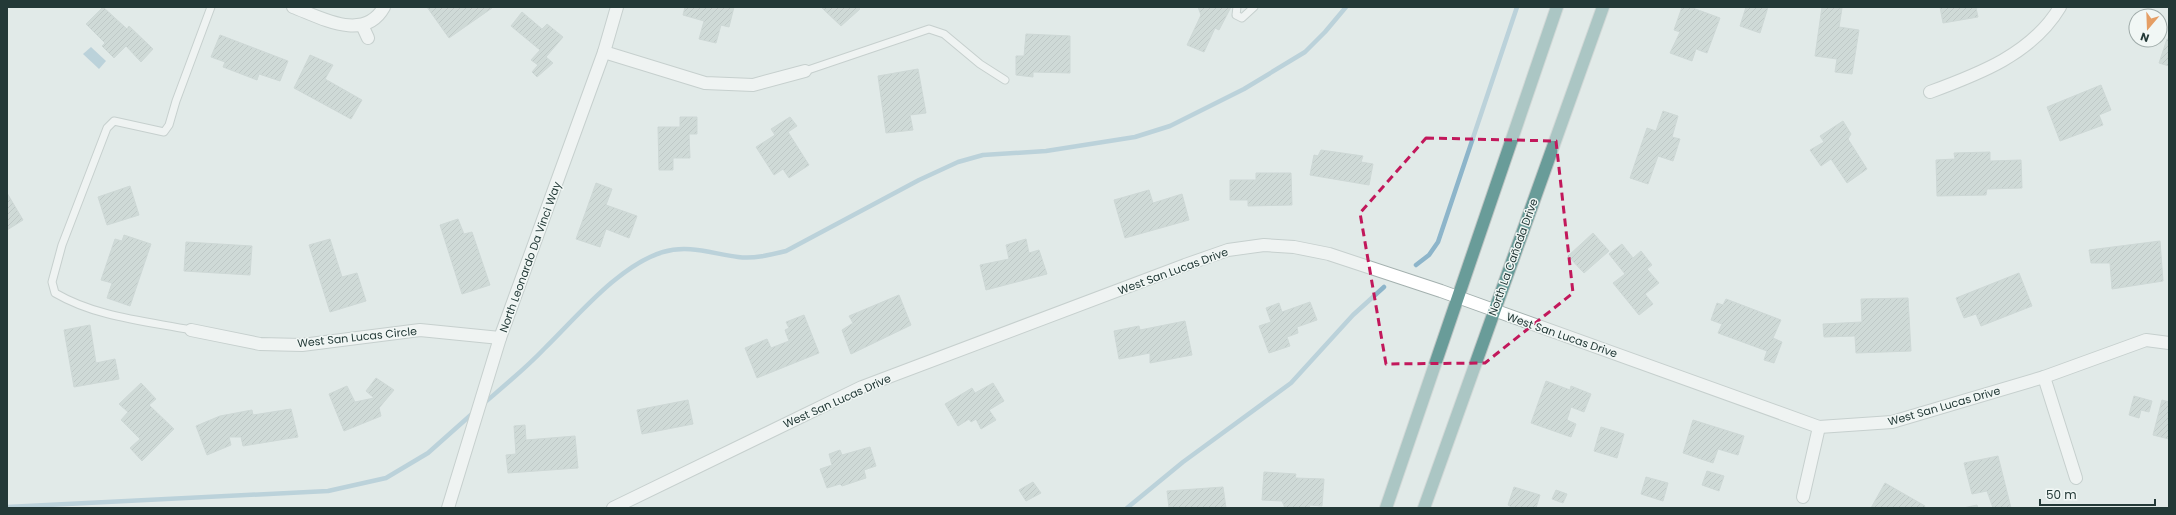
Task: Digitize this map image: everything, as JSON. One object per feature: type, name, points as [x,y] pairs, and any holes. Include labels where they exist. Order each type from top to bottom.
[{"type":"main road","points":[[1386,508],[1557,7]]},
{"type":"main road","name":"North La Cañada Drive","points":[[1424,508],[1603,7]]},
{"type":"street","points":[[293,7],[339,24],[362,25],[379,14],[384,7]]},
{"type":"street","name":"North Leonardo Da Vinci Way","points":[[448,508],[500,338],[604,52],[617,7]]},
{"type":"street","points":[[1930,92],[1965,79],[2012,55],[2042,31],[2060,7]]},
{"type":"street","points":[[362,25],[368,38]]},
{"type":"street","points":[[604,52],[705,83],[753,85],[805,71]]},
{"type":"street","name":"West San Lucas Drive","points":[[613,508],[862,387],[1228,250],[1264,245],[1294,247],[1329,254],[1458,298],[1493,312],[1819,427],[1892,422],[2044,377],[2146,340],[2169,343]]},
{"type":"street","name":"West San Lucas Circle","points":[[191,330],[260,344],[302,345],[420,330],[500,338]]},
{"type":"street","points":[[2044,377],[2076,478]]},
{"type":"street","points":[[1803,498],[1819,427]]},
{"type":"lane","points":[[191,330],[88,309],[55,293],[52,282],[62,245],[107,128],[114,121],[164,132],[169,125],[176,101],[211,7]]},
{"type":"lane","points":[[1237,7],[1236,15],[1242,18],[1254,7]]},
{"type":"lane","points":[[805,71],[929,29],[944,34],[980,64],[1005,80]]},
{"type":"highlighted area","points":[[1426,138],[1556,141],[1573,293],[1485,363],[1386,364],[1360,213]]},
{"type":"water","points":[[91,47],[106,61],[99,69],[83,54]]},
{"type":"building","points":[[103,7],[127,29],[129,26],[153,49],[141,62],[126,46],[114,58],[102,46],[105,43],[86,24]]},
{"type":"building","points":[[427,7],[491,7],[492,8],[449,38]]},
{"type":"building","points":[[685,7],[734,7],[729,27],[721,25],[716,43],[699,39],[704,21],[683,15]]},
{"type":"building","points":[[821,7],[858,7],[860,9],[841,26]]},
{"type":"building","points":[[1198,7],[1231,7],[1219,30],[1215,28],[1204,52],[1187,45],[1201,15]]},
{"type":"building","points":[[1682,7],[1690,7],[1720,18],[1707,53],[1696,49],[1692,61],[1670,53],[1680,32],[1674,30]]},
{"type":"building","points":[[1746,7],[1768,7],[1760,33],[1740,26]]},
{"type":"building","points":[[1822,7],[1842,8],[1839,27],[1859,30],[1852,74],[1835,72],[1837,59],[1815,56]]},
{"type":"building","points":[[1940,7],[1982,7],[1976,8],[1978,17],[1943,23]]},
{"type":"building","points":[[522,12],[542,29],[547,24],[563,37],[546,57],[553,63],[537,77],[532,72],[538,65],[531,60],[540,50],[511,26]]},
{"type":"building","points":[[1026,34],[1070,36],[1070,73],[1033,72],[1033,77],[1016,75],[1016,56],[1024,56]]},
{"type":"building","points":[[220,35],[288,61],[280,81],[259,74],[257,80],[223,67],[225,62],[211,57]]},
{"type":"building","points":[[2169,39],[2169,66],[2159,63],[2164,48],[2168,48]]},
{"type":"building","points":[[310,55],[333,65],[325,79],[362,100],[351,119],[294,88]]},
{"type":"building","points":[[918,69],[926,113],[910,115],[913,130],[886,133],[878,76]]},
{"type":"building","points":[[2101,85],[2111,110],[2099,115],[2103,125],[2060,141],[2047,107]]},
{"type":"building","points":[[1663,111],[1678,116],[1672,137],[1680,139],[1673,161],[1658,156],[1648,184],[1630,178],[1647,128],[1656,131]]},
{"type":"building","points":[[680,117],[697,117],[697,134],[689,134],[690,158],[673,158],[673,170],[659,170],[658,127],[680,127]]},
{"type":"building","points":[[790,117],[797,126],[788,132],[809,165],[789,178],[783,169],[774,175],[756,147],[775,135],[771,129]]},
{"type":"building","points":[[1843,121],[1851,134],[1848,139],[1867,169],[1847,183],[1831,159],[1821,166],[1810,150],[1824,142],[1820,136]]},
{"type":"building","points":[[1321,150],[1363,156],[1361,162],[1373,164],[1369,185],[1310,175],[1314,155],[1318,156]]},
{"type":"building","points":[[1990,152],[1990,161],[2021,160],[2022,188],[1987,189],[1986,195],[1937,196],[1936,160],[1955,159],[1954,153]]},
{"type":"building","points":[[1256,173],[1291,173],[1292,205],[1248,206],[1248,200],[1230,200],[1230,180],[1256,180]]},
{"type":"building","points":[[596,183],[612,189],[606,205],[637,216],[629,238],[606,229],[600,247],[576,239]]},
{"type":"building","points":[[130,186],[139,215],[107,225],[98,197]]},
{"type":"building","points":[[1149,190],[1153,203],[1182,194],[1189,220],[1125,238],[1114,200]]},
{"type":"building","points":[[7,193],[23,220],[7,230]]},
{"type":"building","points":[[458,219],[464,234],[472,232],[490,285],[462,294],[440,225]]},
{"type":"building","points":[[1593,233],[1609,251],[1584,273],[1568,256]]},
{"type":"building","points":[[124,235],[151,244],[130,306],[107,298],[112,283],[101,280],[115,239],[122,241]]},
{"type":"building","points":[[330,239],[342,277],[357,273],[366,301],[330,312],[309,245]]},
{"type":"building","points":[[1026,239],[1029,253],[1039,250],[1047,274],[986,290],[980,265],[1009,259],[1006,245]]},
{"type":"building","points":[[2160,241],[2163,281],[2112,289],[2110,263],[2091,263],[2089,250]]},
{"type":"building","points":[[186,242],[252,246],[250,275],[184,271]]},
{"type":"building","points":[[1622,244],[1633,258],[1641,251],[1652,265],[1647,269],[1659,283],[1645,294],[1653,304],[1639,315],[1613,283],[1625,274],[1609,254]]},
{"type":"building","points":[[2019,273],[2032,306],[1981,326],[1976,314],[1964,318],[1956,298]]},
{"type":"building","points":[[899,295],[911,325],[851,354],[842,330],[853,323],[849,316]]},
{"type":"building","points":[[1908,298],[1911,351],[1856,353],[1855,336],[1824,337],[1823,324],[1862,322],[1861,299]]},
{"type":"building","points":[[1726,299],[1781,320],[1773,338],[1782,342],[1774,363],[1764,360],[1767,351],[1718,333],[1722,324],[1711,320],[1717,303],[1723,305]]},
{"type":"building","points":[[1310,302],[1317,320],[1297,327],[1298,333],[1287,337],[1290,346],[1269,353],[1259,326],[1271,322],[1266,308],[1279,303],[1282,312]]},
{"type":"building","points":[[804,315],[819,353],[757,378],[745,348],[767,339],[771,348],[789,341],[785,330],[789,328],[786,322]]},
{"type":"building","points":[[1185,321],[1192,355],[1150,363],[1150,353],[1119,359],[1114,331],[1139,326],[1140,330]]},
{"type":"building","points":[[90,325],[96,363],[115,359],[119,379],[74,387],[64,330]]},
{"type":"building","points":[[376,378],[394,390],[379,408],[381,416],[344,431],[329,394],[347,386],[355,402],[374,398],[366,391]]},
{"type":"building","points":[[1546,381],[1570,390],[1571,386],[1591,394],[1584,412],[1571,407],[1567,420],[1576,424],[1571,437],[1531,423]]},
{"type":"building","points":[[141,383],[156,399],[149,405],[174,429],[142,461],[130,448],[140,439],[121,420],[128,412],[119,404]]},
{"type":"building","points":[[993,383],[1004,401],[989,410],[996,420],[981,429],[976,419],[971,422],[969,419],[958,426],[945,404],[972,388],[975,393]]},
{"type":"building","points":[[2134,396],[2152,401],[2149,412],[2141,410],[2139,418],[2129,415]]},
{"type":"building","points":[[688,400],[693,424],[642,434],[637,410]]},
{"type":"building","points":[[2162,400],[2169,402],[2169,439],[2153,435]]},
{"type":"building","points":[[291,409],[298,437],[243,446],[241,437],[229,437],[231,445],[207,455],[196,426],[220,416],[252,410],[253,415]]},
{"type":"building","points":[[1693,420],[1744,436],[1738,455],[1718,449],[1713,463],[1683,453]]},
{"type":"building","points":[[525,425],[526,440],[575,436],[578,468],[508,473],[506,455],[516,454],[514,426]]},
{"type":"building","points":[[1601,427],[1624,434],[1617,458],[1594,451]]},
{"type":"building","points":[[870,447],[876,466],[864,470],[866,478],[842,486],[840,484],[827,488],[820,469],[832,465],[829,454],[840,450],[842,455]]},
{"type":"building","points":[[1998,456],[2011,508],[1993,508],[1987,491],[1972,494],[1964,463]]},
{"type":"building","points":[[1707,471],[1724,476],[1719,491],[1702,485]]},
{"type":"building","points":[[1264,472],[1296,474],[1295,478],[1324,479],[1322,506],[1310,505],[1309,508],[1285,508],[1282,501],[1262,500]]},
{"type":"building","points":[[1646,477],[1668,483],[1663,501],[1641,494]]},
{"type":"building","points":[[1033,482],[1041,493],[1026,501],[1019,490]]},
{"type":"building","points":[[1885,483],[1925,506],[1924,508],[1871,508]]},
{"type":"building","points":[[1223,487],[1226,508],[1169,508],[1167,491]]},
{"type":"building","points":[[1514,487],[1540,495],[1536,508],[1513,508],[1508,505]]},
{"type":"building","points":[[1556,490],[1567,494],[1563,503],[1552,499]]},
{"type":"building","points":[[1977,505],[1978,508],[1963,508]]},
{"type":"waterway","points":[[483,404],[529,364],[614,280],[630,268],[647,259],[663,252],[682,249],[701,250],[729,256],[744,257],[762,256],[786,251],[919,180],[958,162],[983,155],[1046,151],[1135,137],[1170,126],[1244,89],[1305,52],[1325,32],[1346,7]]},
{"type":"waterway","points":[[1416,265],[1429,255],[1438,242],[1517,7]]},
{"type":"waterway","points":[[1127,508],[1183,462],[1291,383],[1353,315],[1384,287]]},
{"type":"waterway","points":[[7,507],[328,491],[386,478],[428,453],[473,413]]}]
